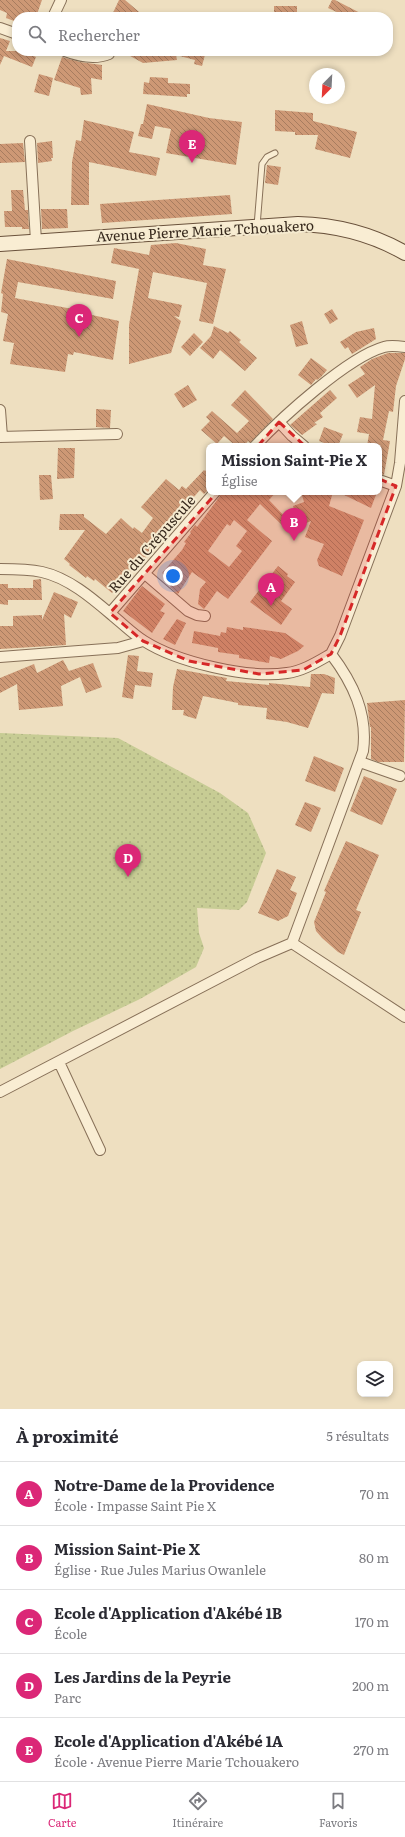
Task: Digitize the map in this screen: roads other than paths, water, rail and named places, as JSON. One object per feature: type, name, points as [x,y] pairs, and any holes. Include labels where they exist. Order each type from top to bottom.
[{"type":"main road","name":"Avenue Pierre Marie Tchouakero","points":[[0,244],[298,224],[318,224],[380,240],[405,253]]},
{"type":"street","points":[[55,12],[61,0]]},
{"type":"street","points":[[0,28],[12,32]]},
{"type":"street","points":[[80,56],[104,56]]},
{"type":"street","points":[[30,141],[36,241]]},
{"type":"street","points":[[258,443],[279,422],[352,363],[385,346],[405,348]]},
{"type":"street","points":[[0,569],[26,569],[43,572],[60,578],[92,598],[143,641],[173,656],[189,661],[259,674],[287,673],[303,670],[331,654],[340,636],[396,486],[400,463],[405,401]]},
{"type":"street","points":[[0,410],[1,437],[117,434]]},
{"type":"street","points":[[279,422],[300,443]]},
{"type":"street","points":[[382,481],[396,486]]},
{"type":"street","name":"Rue du Crépuscule","points":[[110,613],[212,495]]},
{"type":"street","points":[[145,574],[188,611],[197,615],[205,616]]},
{"type":"street","points":[[0,657],[118,648],[143,641]]},
{"type":"street","points":[[0,1092],[257,958],[292,943],[360,762],[365,738],[361,709],[351,683],[331,654]]},
{"type":"street","points":[[360,762],[400,776]]},
{"type":"street","points":[[292,943],[405,1017]]},
{"type":"street","points":[[59,1062],[100,1150]]},
{"type":"lane","points":[[257,227],[262,164],[267,157],[275,153]]},
{"type":"place","name":"Ecole d'Application d'Akébé 1A","points":[[192,163]]},
{"type":"place","name":"Ecole d'Application d'Akébé 1B","points":[[79,337]]},
{"type":"place","name":"Mission Saint-Pie X","points":[[294,541]]},
{"type":"place","name":"Notre-Dame de la Providence","points":[[271,606]]},
{"type":"place","name":"Les Jardins de la Peyrie","points":[[128,877]]}]
